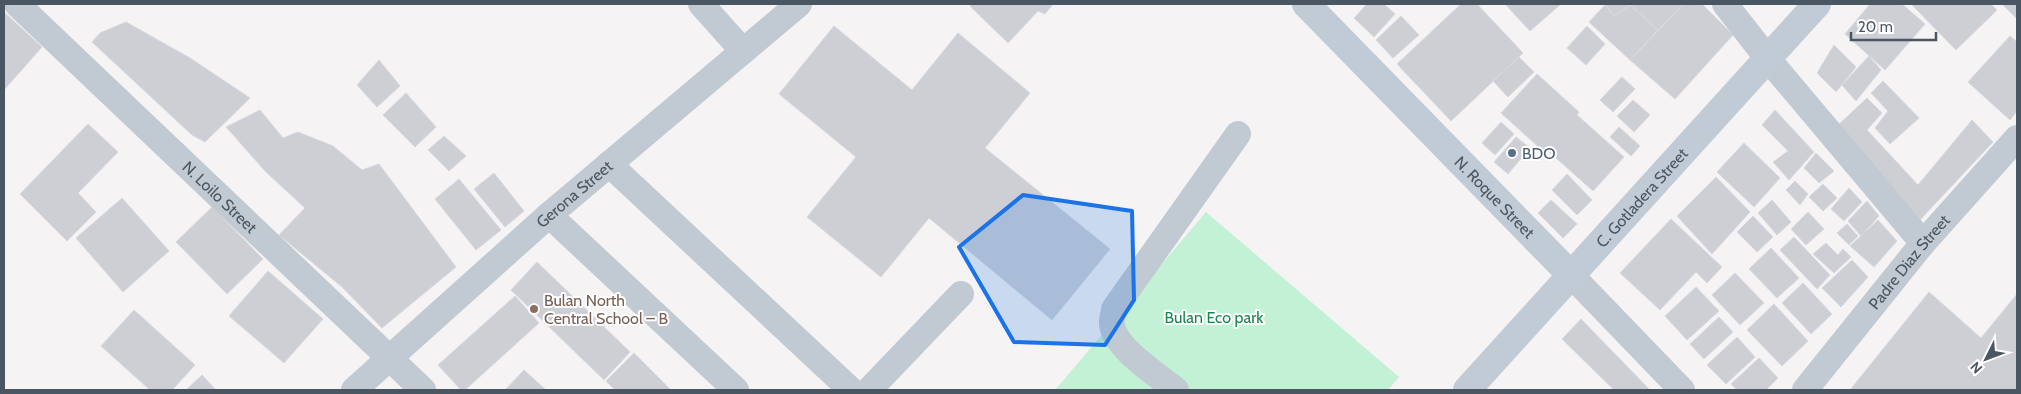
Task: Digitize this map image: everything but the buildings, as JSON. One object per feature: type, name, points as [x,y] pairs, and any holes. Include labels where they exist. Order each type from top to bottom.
[{"type":"main road","name":"C. Gotladera Street","points":[[1467,390],[1817,4]]},
{"type":"main road","name":"N. Roque Street","points":[[1312,6],[1572,276]]},
{"type":"street","name":"N. Loilo Street","points":[[17,4],[423,390]]},
{"type":"street","points":[[702,4],[743,51]]},
{"type":"street","name":"Gerona Street","points":[[354,390],[549,215],[799,4]]},
{"type":"street","points":[[1724,4],[1923,243]]},
{"type":"street","points":[[1176,390],[1132,355],[1118,340],[1112,325],[1114,309],[1238,134]]},
{"type":"street","name":"Padre Diaz Street","points":[[1805,390],[1923,243],[2017,138]]},
{"type":"street","points":[[609,164],[850,390]]},
{"type":"street","points":[[549,215],[736,390]]},
{"type":"street","name":"N. Roque Street","points":[[1572,276],[1682,390]]},
{"type":"street","points":[[869,390],[961,294]]},
{"type":"highlighted area","points":[[1023,195],[1132,211],[1134,300],[1105,345],[1014,342],[959,247]]},
{"type":"green space","name":"Bulan Eco park","points":[[1206,212],[1399,377],[1388,390],[1055,390]]},
{"type":"place","name":"BDO","points":[[1512,153]]},
{"type":"place","name":"Bulan North Central School – B","points":[[534,309]]}]
